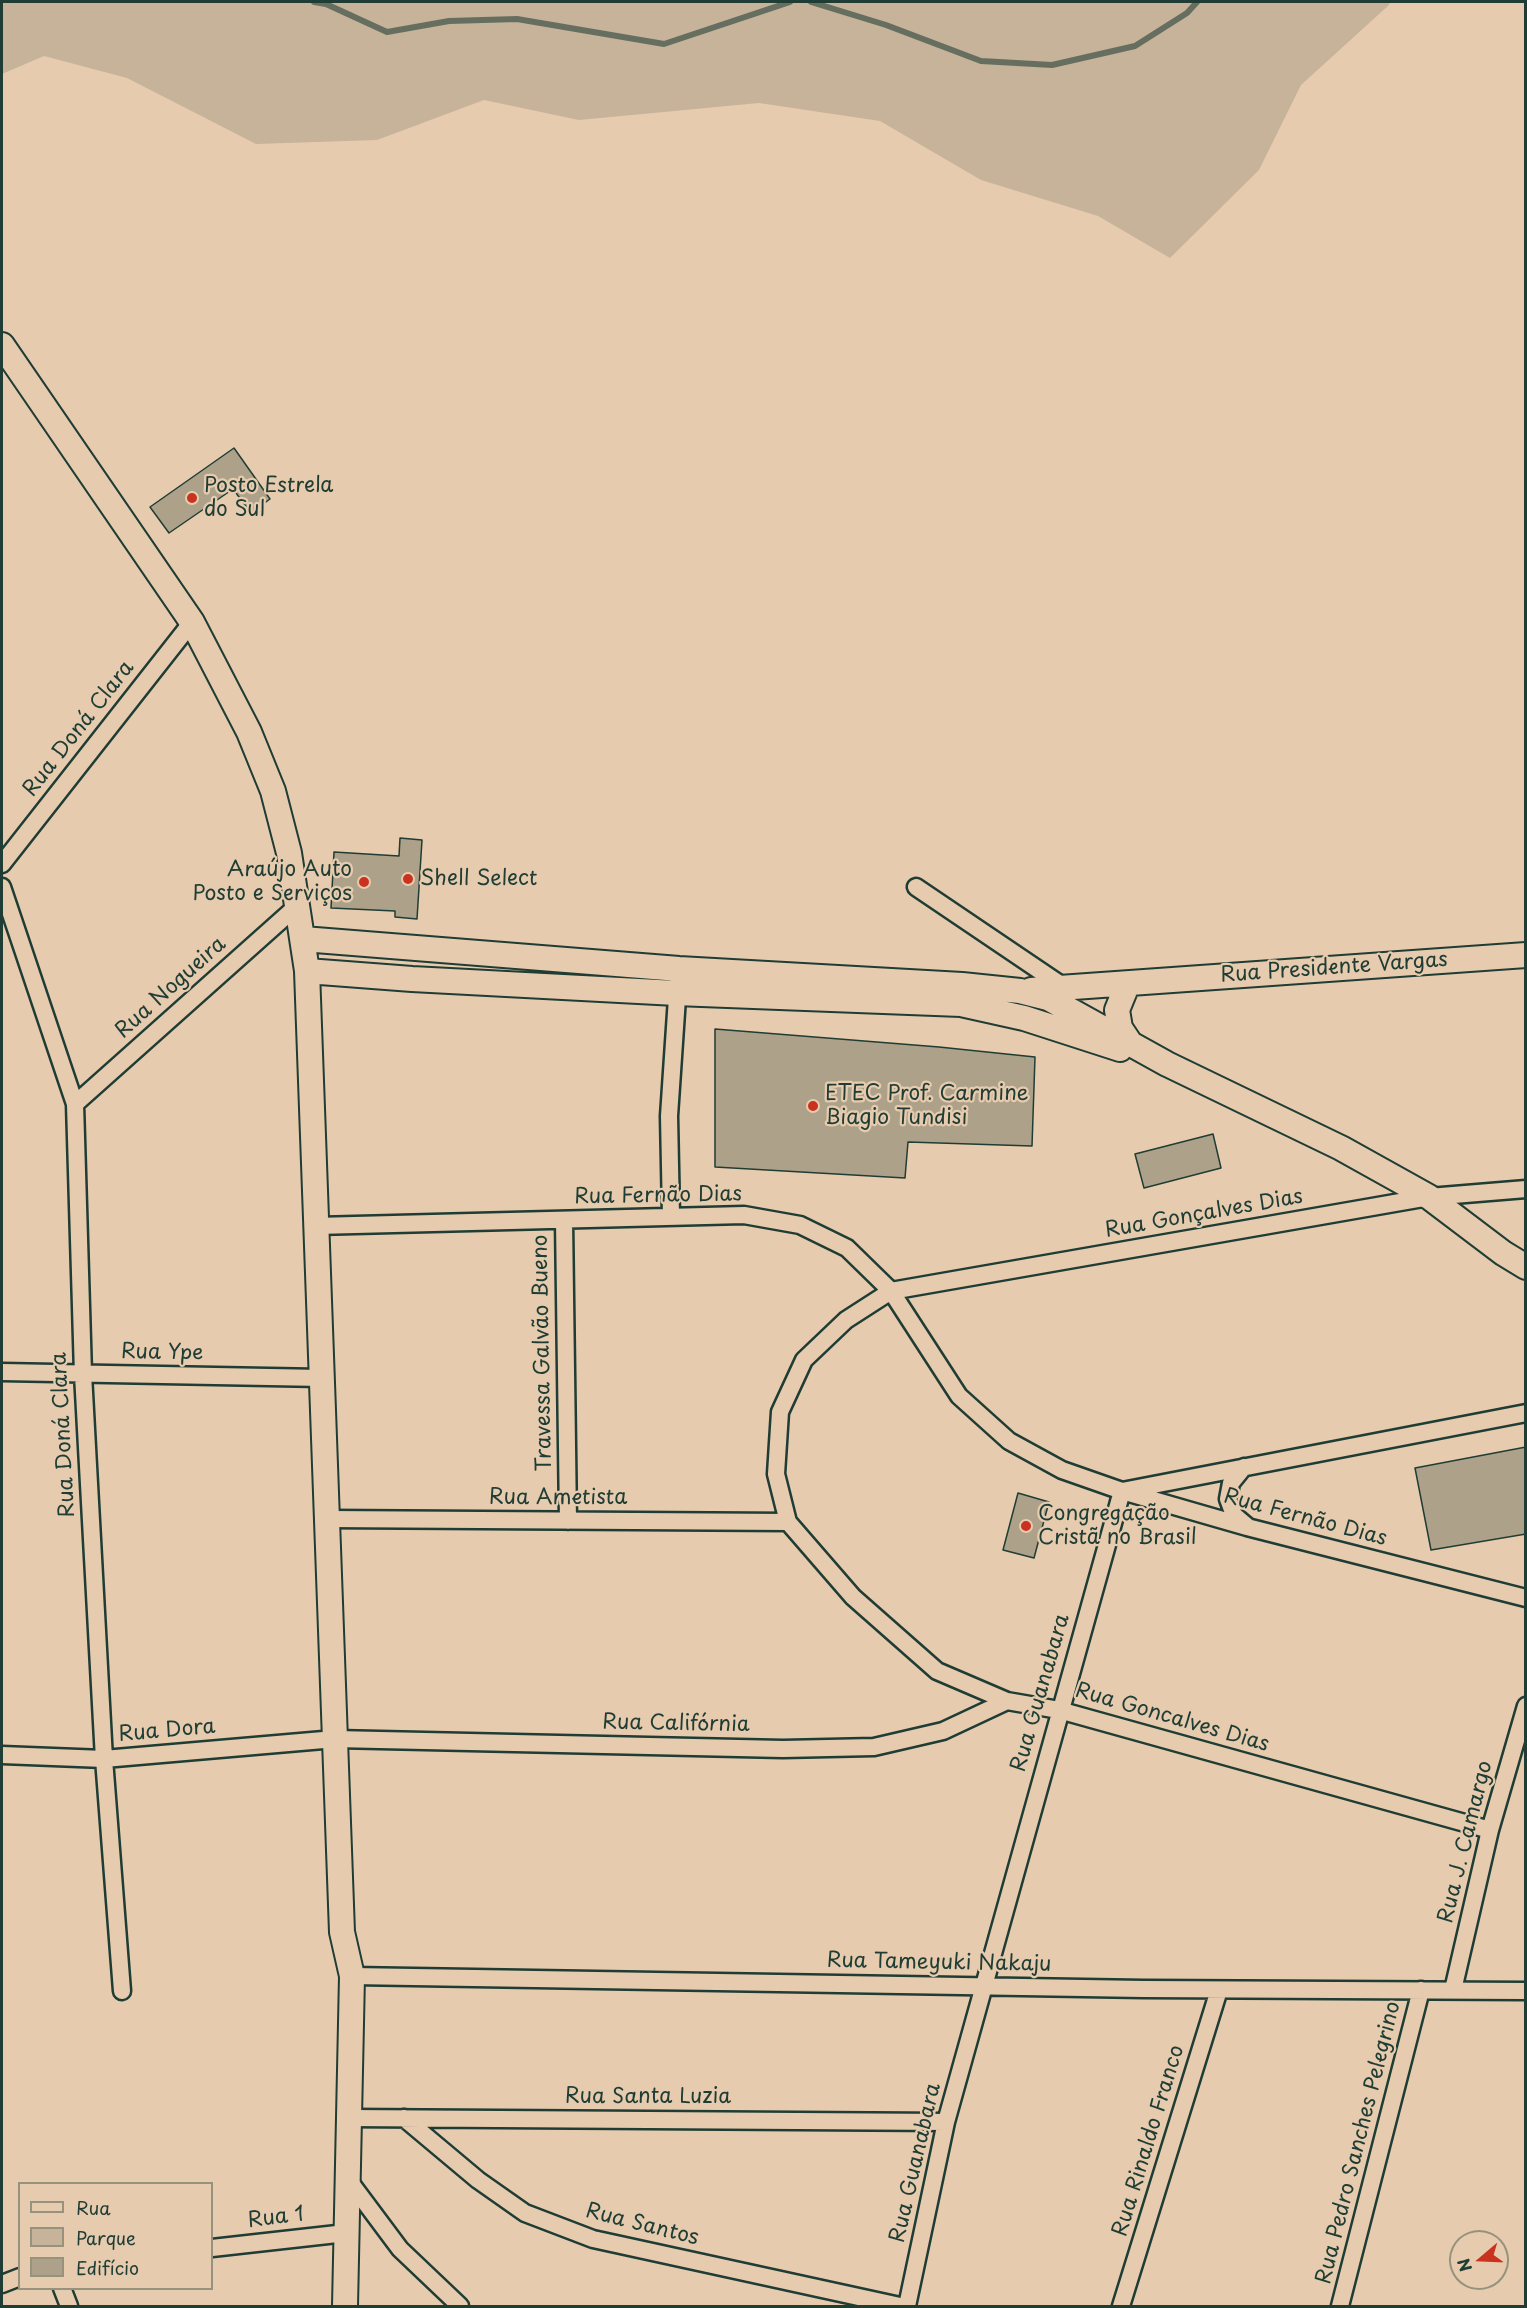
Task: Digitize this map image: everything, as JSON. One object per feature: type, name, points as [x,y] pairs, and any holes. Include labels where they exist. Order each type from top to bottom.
[{"type":"main road","points":[[2,345],[192,622],[249,732],[273,791],[290,853],[307,971],[342,1932],[351,1976],[345,2307]]},
{"type":"main road","points":[[303,939],[680,969],[963,985],[1020,991],[1048,998],[1167,1064],[1341,1148],[1429,1197],[1503,1253],[1526,1267]]},
{"type":"main road","name":"Rua Presidente Vargas","points":[[1020,991],[1134,985],[1521,951]]},
{"type":"main road","points":[[307,971],[676,993],[961,1004],[1024,1018],[1167,1064]]},
{"type":"main road","points":[[1024,1018],[1066,1016],[1105,995],[1134,985]]},
{"type":"main road","points":[[1130,1043],[1120,1028],[1117,1010],[1134,985]]},
{"type":"street","name":"Rua Doná Clara","points":[[2,864],[192,622]]},
{"type":"street","name":"Rua Doná Clara","points":[[2,887],[75,1104],[83,1374],[104,1759],[122,1991]]},
{"type":"street","points":[[916,887],[1064,987]]},
{"type":"street","name":"Rua Nogueira","points":[[75,1104],[297,906]]},
{"type":"street","points":[[671,1216],[669,1116],[676,993],[680,969]]},
{"type":"street","name":"Rua Gonçalves Dias","points":[[891,1291],[1429,1197],[1526,1189]]},
{"type":"street","name":"Rua Fernão Dias","points":[[316,1226],[744,1215],[800,1225],[847,1248],[891,1291],[959,1396],[1009,1441],[1062,1470],[1122,1491],[1247,1527],[1526,1598]]},
{"type":"street","name":"Travessa Galvão Bueno","points":[[564,1220],[568,1521]]},
{"type":"street","name":"Rua Goncalves Dias","points":[[891,1291],[846,1320],[804,1360],[780,1412],[776,1474],[788,1522],[854,1597],[937,1671],[1007,1701],[1059,1710],[1490,1830]]},
{"type":"street","name":"Rua Ype","points":[[2,1372],[322,1378]]},
{"type":"street","points":[[1122,1491],[1526,1413]]},
{"type":"street","points":[[1244,1467],[1231,1483],[1228,1499],[1234,1515],[1247,1527]]},
{"type":"street","name":"Rua Guanabara","points":[[907,2307],[946,2122],[1059,1710],[1122,1491]]},
{"type":"street","name":"Rua Ametista","points":[[327,1519],[788,1522]]},
{"type":"street","name":"Rua Califórnia","points":[[335,1738],[783,1749],[873,1747],[943,1731],[1007,1701]]},
{"type":"street","name":"Rua J. Camargo","points":[[1453,1990],[1490,1830],[1526,1706]]},
{"type":"street","name":"Rua Dora","points":[[2,1755],[104,1759],[335,1738]]},
{"type":"street","name":"Rua Tameyuki Nakaju","points":[[351,1976],[1219,1990],[1526,1991]]},
{"type":"street","name":"Rua Rinaldo Franco","points":[[1121,2307],[1219,1990]]},
{"type":"street","name":"Rua Pedro Sanches Pelegrino","points":[[1340,2307],[1421,1990]]},
{"type":"street","name":"Rua Santa Luzia","points":[[349,2118],[946,2122]]},
{"type":"street","name":"Rua Santos","points":[[404,2118],[478,2180],[525,2213],[593,2239],[900,2307]]},
{"type":"street","points":[[347,2178],[400,2249],[460,2307]]},
{"type":"street","name":"Rua 1","points":[[213,2248],[346,2233]]},
{"type":"street","points":[[2,2284],[18,2278]]},
{"type":"street","points":[[62,2290],[69,2307]]},
{"type":"green space","points":[[2,2],[1390,2],[1301,85],[1259,170],[1170,258],[1098,216],[981,180],[880,121],[759,103],[579,120],[484,100],[377,140],[256,144],[127,78],[44,56],[2,74]]},
{"type":"building","name":"Posto Estrela do Sul","points":[[234,448],[270,499],[251,513],[233,489],[169,533],[150,507]]},
{"type":"building","name":"Araújo Auto Posto e Serviços","points":[[400,838],[422,840],[417,919],[395,917],[395,911],[331,908],[334,852],[399,856]]},
{"type":"building","name":"ETEC Prof. Carmine Biagio Tundisi","points":[[715,1029],[1035,1057],[1032,1146],[908,1142],[905,1178],[715,1167]]},
{"type":"building","points":[[1213,1134],[1221,1168],[1144,1188],[1135,1154]]},
{"type":"building","points":[[1526,1447],[1526,1534],[1431,1550],[1415,1468]]},
{"type":"building","name":"Congregação Cristã no Brasil","points":[[1018,1493],[1049,1502],[1034,1558],[1003,1550]]},
{"type":"waterway","points":[[314,2],[326,4],[387,32],[449,21],[517,19],[664,44],[790,2]]},
{"type":"waterway","points":[[811,2],[886,25],[981,61],[1052,65],[1135,46],[1187,13],[1197,2]]},
{"type":"place","name":"Posto Estrela do Sul","points":[[192,498]]},
{"type":"place","name":"Shell Select","points":[[408,879]]},
{"type":"place","name":"Araújo Auto Posto e Serviços","points":[[364,882]]},
{"type":"place","name":"ETEC Prof. Carmine Biagio Tundisi","points":[[813,1106]]},
{"type":"place","name":"Congregação Cristã no Brasil","points":[[1026,1526]]}]
